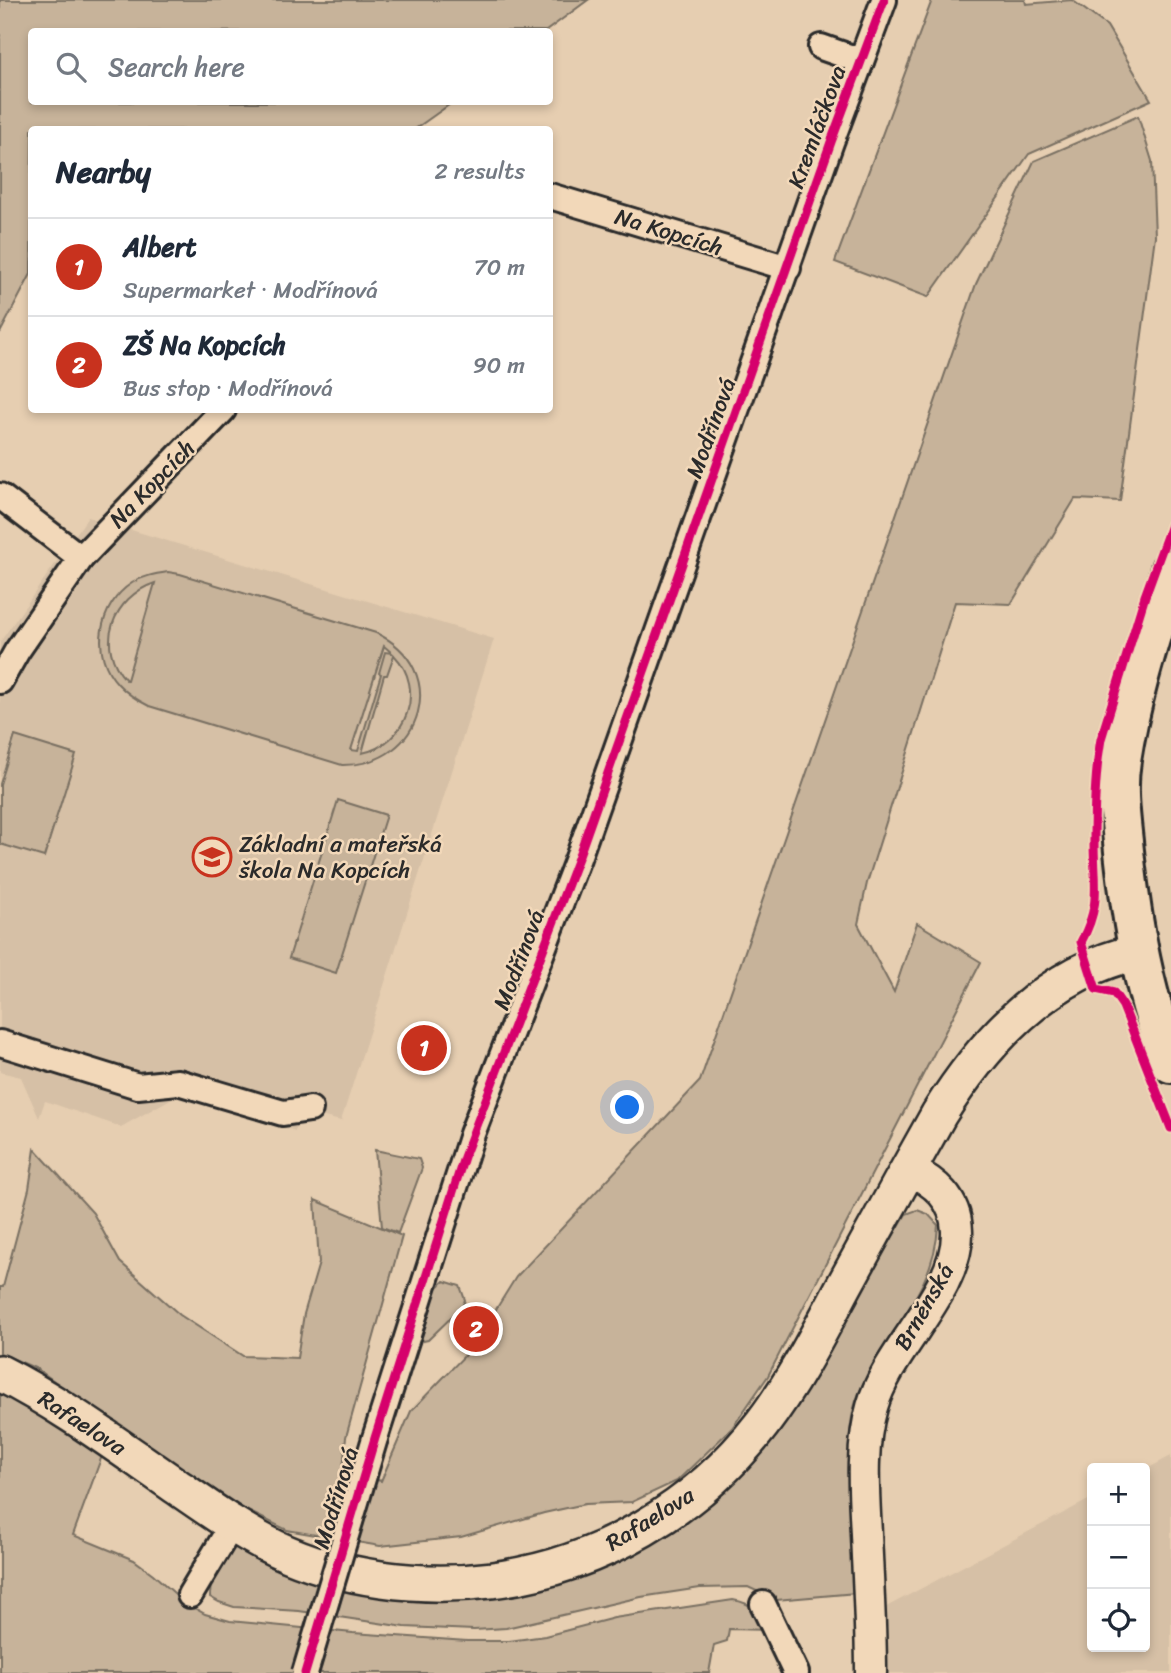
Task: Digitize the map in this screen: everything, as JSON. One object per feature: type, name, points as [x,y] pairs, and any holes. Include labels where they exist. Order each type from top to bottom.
[{"type":"main road","points":[[1171,569],[1144,661],[1120,762],[1122,956],[1155,1020],[1171,1063]]},
{"type":"main road","points":[[908,1169],[957,1086],[989,1044],[1045,994],[1068,978],[1122,956]]},
{"type":"main road","name":"Rafaelova","points":[[0,1373],[60,1407],[232,1525],[281,1550],[325,1566],[358,1574],[422,1582],[474,1582],[534,1572],[590,1554],[632,1535],[665,1515],[708,1482],[731,1460],[763,1423],[798,1369],[908,1169]]},
{"type":"street","name":"Kremláčkova","points":[[788,268],[884,0]]},
{"type":"street","points":[[821,47],[861,61]]},
{"type":"street","name":"Na Kopcích","points":[[553,197],[788,268]]},
{"type":"street","name":"Modřínová","points":[[305,1673],[375,1438],[472,1134],[578,858],[788,268]]},
{"type":"street","name":"Na Kopcích","points":[[0,681],[17,650],[81,558],[220,413]]},
{"type":"street","points":[[0,496],[81,558]]},
{"type":"street","points":[[0,1043],[138,1086],[178,1083],[284,1113],[310,1109]]},
{"type":"street","name":"Brněnská","points":[[871,1673],[864,1493],[868,1422],[873,1403],[887,1373],[949,1269],[957,1233],[956,1216],[942,1191],[926,1178],[908,1169]]},
{"type":"street","points":[[190,1595],[232,1525]]},
{"type":"street","points":[[763,1604],[796,1673]]},
{"type":"shaded area","points":[[0,0],[588,0],[550,28],[28,28],[28,105],[449,105],[419,126],[28,126],[28,280],[0,333]]},
{"type":"shaded area","points":[[932,0],[1025,0],[1026,4],[1072,0],[1107,26],[1151,100],[1029,154],[928,297],[835,262]]},
{"type":"shaded area","points":[[1138,116],[1152,161],[1155,236],[1120,501],[1075,499],[1011,604],[955,602],[867,883],[858,924],[894,992],[917,923],[981,962],[768,1376],[732,1428],[677,1481],[632,1502],[585,1504],[461,1537],[380,1546],[287,1530],[213,1494],[37,1369],[0,1353],[0,1287],[3,1287],[29,1189],[35,1149],[93,1213],[120,1262],[180,1315],[243,1356],[297,1358],[304,1314],[319,1263],[315,1200],[402,1236],[346,1437],[343,1470],[381,1481],[411,1411],[472,1348],[516,1277],[700,1081],[976,284],[1034,161]]},
{"type":"shaded area","name":"Základní a mateřská škola Na Kopcích","points":[[88,517],[494,639],[341,1121],[303,1112],[295,1131],[183,1092],[121,1127],[45,1101],[39,1118],[21,1077],[0,1072],[0,642]]},
{"type":"shaded area","points":[[168,572],[376,633],[399,649],[414,669],[420,690],[418,712],[409,733],[392,750],[370,761],[342,765],[149,706],[132,696],[118,684],[104,659],[101,645],[105,617],[120,592],[132,583]],"holes":[[[155,583],[127,680],[126,680],[116,667],[111,652],[113,624],[128,599]],[[384,646],[392,653],[385,652],[358,751],[351,750]],[[394,655],[404,669],[409,683],[407,713],[390,739],[377,748],[362,753],[384,675],[387,675]]]},
{"type":"shaded area","points":[[15,736],[76,755],[44,857],[0,844],[0,784]]},
{"type":"shaded area","points":[[338,800],[386,815],[336,973],[289,958]]},
{"type":"shaded area","points":[[375,1150],[419,1159],[422,1168],[398,1233],[382,1227]]},
{"type":"shaded area","points":[[917,1210],[928,1214],[938,1225],[935,1251],[917,1295],[866,1378],[856,1401],[851,1424],[856,1593],[776,1600],[748,1587],[700,1588],[641,1597],[506,1628],[474,1630],[405,1627],[299,1611],[234,1607],[210,1597],[211,1580],[228,1549],[237,1547],[291,1570],[591,1569],[823,1357],[906,1214]]},
{"type":"shaded area","points":[[444,1281],[460,1286],[465,1300],[462,1307],[428,1340],[423,1341],[421,1336],[435,1290]]},
{"type":"shaded area","points":[[0,1389],[103,1453],[73,1535],[134,1560],[184,1602],[205,1614],[230,1621],[353,1633],[467,1641],[509,1641],[545,1636],[614,1618],[733,1600],[755,1610],[770,1630],[729,1629],[727,1641],[714,1645],[709,1673],[0,1673]]},
{"type":"shaded area","points":[[1171,1456],[1171,1673],[871,1673],[871,1615],[1087,1501],[1087,1652],[1150,1652],[1150,1467]]},
{"type":"cycle path","points":[[305,1673],[375,1438],[464,1157],[578,858],[831,142],[884,0]]},
{"type":"cycle path","points":[[1171,525],[1145,596],[1101,739],[1095,803],[1094,904],[1081,942],[1096,989],[1114,993],[1123,1006],[1171,1128]]},
{"type":"place","name":"Základní a mateřská škola Na Kopcích","points":[[212,857]]},
{"type":"place","name":"Albert","points":[[424,1048]]},
{"type":"place","name":"ZŠ Na Kopcích","points":[[476,1329]]}]
